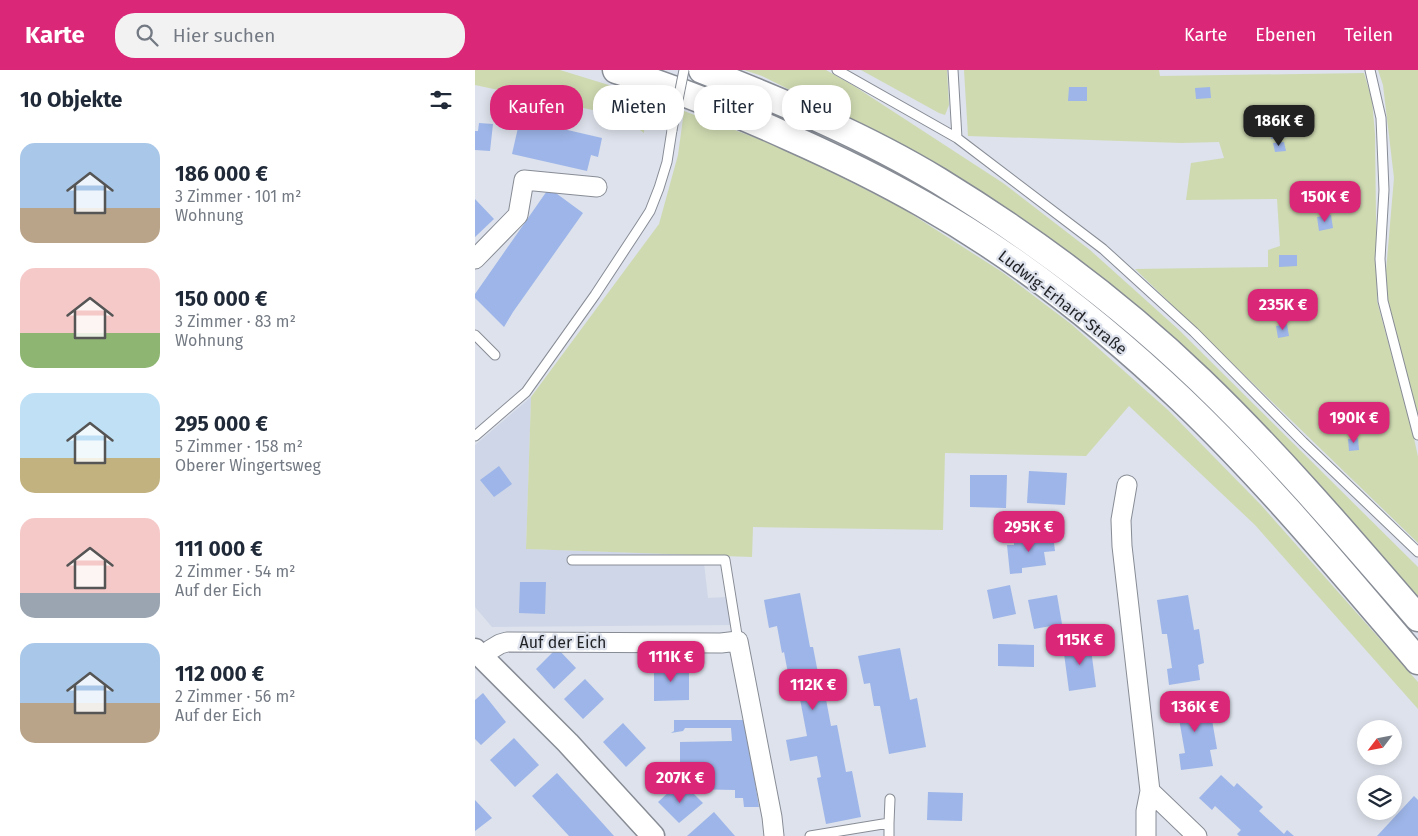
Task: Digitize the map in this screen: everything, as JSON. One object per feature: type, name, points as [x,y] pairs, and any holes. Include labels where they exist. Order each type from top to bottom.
[{"type":"main road","name":"Ludwig-Erhard-Straße","points":[[616,70],[693,95],[744,116],[872,177],[924,204],[971,233],[1062,297],[1111,336],[1219,437],[1322,548],[1418,660]]},
{"type":"main road","name":"Ludwig-Erhard-Straße","points":[[703,70],[829,124],[929,175],[985,211],[1077,275],[1127,315],[1200,380],[1238,418],[1342,530],[1418,618]]},
{"type":"street","points":[[475,259],[518,215],[524,180],[597,187]]},
{"type":"street","points":[[1127,485],[1121,520],[1122,546],[1150,792],[1146,811],[1145,836]]},
{"type":"street","points":[[475,632],[483,650],[653,836]]},
{"type":"street","points":[[738,641],[774,836]]},
{"type":"street","name":"Auf der Eich","points":[[483,650],[507,642],[721,643],[738,641]]},
{"type":"street","points":[[1150,792],[1197,836]]},
{"type":"lane","points":[[475,436],[525,392],[595,295],[650,211],[667,162],[684,70]]},
{"type":"lane","points":[[837,70],[957,138],[1103,249],[1195,332],[1303,442],[1418,552]]},
{"type":"lane","points":[[953,70],[957,138]]},
{"type":"lane","points":[[1370,70],[1381,118],[1383,190],[1380,259],[1383,301],[1418,435]]},
{"type":"lane","points":[[475,335],[495,355]]},
{"type":"lane","points":[[571,560],[725,560],[738,641]]},
{"type":"lane","points":[[889,836],[890,798]]},
{"type":"lane","points":[[810,836],[889,823]]},
{"type":"shaded area","points":[[531,397],[526,549],[703,555],[708,598],[727,597],[731,625],[492,627],[475,607],[475,445]]},
{"type":"green space","points":[[475,70],[560,70],[609,85],[593,85],[593,110],[583,108],[583,85],[490,85],[490,88],[475,85]]},
{"type":"green space","points":[[744,70],[826,70],[854,86],[1003,183],[1090,250],[1178,329],[1418,567],[1418,600],[1169,335],[1070,253],[971,188],[851,120],[851,85],[782,86]]},
{"type":"green space","points":[[861,70],[947,70],[949,105],[945,115],[939,113]]},
{"type":"green space","points":[[964,70],[1159,70],[1160,76],[1364,73],[1372,100],[1375,134],[1377,301],[1418,457],[1418,543],[1135,269],[1268,267],[1268,250],[1280,246],[1277,199],[1186,200],[1191,163],[1224,158],[1219,142],[1181,143],[968,136]]},
{"type":"green space","points":[[1378,70],[1418,70],[1418,419],[1387,300],[1386,271],[1394,178],[1383,85]]},
{"type":"green space","points":[[684,111],[694,115],[694,130],[735,130],[788,150],[902,208],[1002,272],[1071,324],[1168,410],[1261,505],[1418,682],[1418,709],[1255,525],[1129,406],[1086,456],[945,453],[943,530],[753,527],[752,557],[526,549],[531,397],[659,224],[678,155],[681,130],[684,130]]},
{"type":"building","points":[[1069,87],[1087,87],[1087,101],[1068,101]]},
{"type":"building","points":[[1210,87],[1211,98],[1196,99],[1195,88]]},
{"type":"building","points":[[479,123],[490,124],[490,130],[492,130],[490,151],[475,150],[475,131],[478,131]]},
{"type":"building","points":[[1296,127],[1297,136],[1271,139],[1270,130]]},
{"type":"building","points":[[517,130],[567,130],[602,138],[598,157],[591,155],[587,171],[512,154]]},
{"type":"building","points":[[1284,142],[1286,151],[1275,152],[1273,143]]},
{"type":"building","points":[[549,188],[583,213],[504,327],[475,298],[475,294]]},
{"type":"building","points":[[475,199],[494,219],[475,237]]},
{"type":"building","points":[[1331,215],[1333,228],[1319,231],[1317,217]]},
{"type":"building","points":[[1279,255],[1297,255],[1297,266],[1279,267]]},
{"type":"building","points":[[1287,324],[1289,336],[1278,338],[1276,326]]},
{"type":"building","points":[[1358,438],[1359,450],[1349,451],[1348,439]]},
{"type":"building","points":[[499,466],[512,484],[494,497],[480,480]]},
{"type":"building","points":[[1029,471],[1067,473],[1065,505],[1027,503]]},
{"type":"building","points":[[970,475],[1007,475],[1006,508],[970,507]]},
{"type":"building","points":[[1053,535],[1055,551],[1044,552],[1046,565],[1022,568],[1022,573],[1010,574],[1007,545],[1014,545],[1014,539]]},
{"type":"building","points":[[520,582],[546,582],[545,614],[519,613]]},
{"type":"building","points":[[1010,585],[1016,614],[993,619],[987,590]]},
{"type":"building","points":[[800,593],[810,647],[813,647],[822,694],[825,694],[831,726],[837,725],[846,772],[852,771],[861,817],[826,824],[817,778],[821,777],[817,756],[790,761],[786,740],[807,736],[800,699],[793,700],[777,626],[769,628],[764,600]]},
{"type":"building","points":[[1057,595],[1062,624],[1034,629],[1028,600]]},
{"type":"building","points":[[1188,595],[1194,630],[1199,629],[1204,663],[1198,665],[1200,680],[1169,685],[1167,669],[1172,668],[1167,634],[1162,634],[1157,600]]},
{"type":"building","points":[[1090,642],[1096,687],[1069,691],[1063,646]]},
{"type":"building","points":[[998,644],[1034,645],[1034,667],[998,666]]},
{"type":"building","points":[[557,648],[576,668],[554,689],[536,669]]},
{"type":"building","points":[[900,648],[910,700],[917,698],[926,747],[889,754],[880,706],[874,706],[870,683],[864,684],[858,656]]},
{"type":"building","points":[[654,665],[689,665],[689,700],[654,701]]},
{"type":"building","points":[[585,679],[604,699],[583,719],[564,699]]},
{"type":"building","points":[[483,693],[506,722],[481,745],[475,739],[475,700]]},
{"type":"building","points":[[1203,697],[1206,715],[1211,714],[1217,749],[1210,750],[1213,766],[1181,770],[1179,754],[1185,753],[1179,719],[1175,719],[1172,702]]},
{"type":"building","points":[[674,720],[745,720],[759,807],[744,807],[743,798],[735,798],[735,790],[686,789],[680,787],[680,742],[732,741],[731,728],[685,728],[683,731],[671,733],[674,731]]},
{"type":"building","points":[[623,723],[646,748],[626,767],[603,742]]},
{"type":"building","points":[[514,738],[539,765],[515,787],[490,760]]},
{"type":"building","points":[[557,773],[614,836],[569,836],[532,796]]},
{"type":"building","points":[[1221,775],[1234,787],[1237,783],[1263,807],[1259,811],[1284,834],[1287,830],[1294,836],[1239,836],[1237,834],[1241,830],[1215,806],[1212,810],[1199,798]]},
{"type":"building","points":[[671,790],[673,793],[679,791],[693,793],[703,803],[679,823],[658,802]]},
{"type":"building","points":[[928,792],[963,793],[962,821],[927,820]]},
{"type":"building","points":[[1414,796],[1418,800],[1418,836],[1377,836],[1392,820],[1402,820],[1402,809]]},
{"type":"building","points":[[475,800],[492,818],[475,831]]},
{"type":"building","points":[[714,812],[735,836],[687,836]]}]
